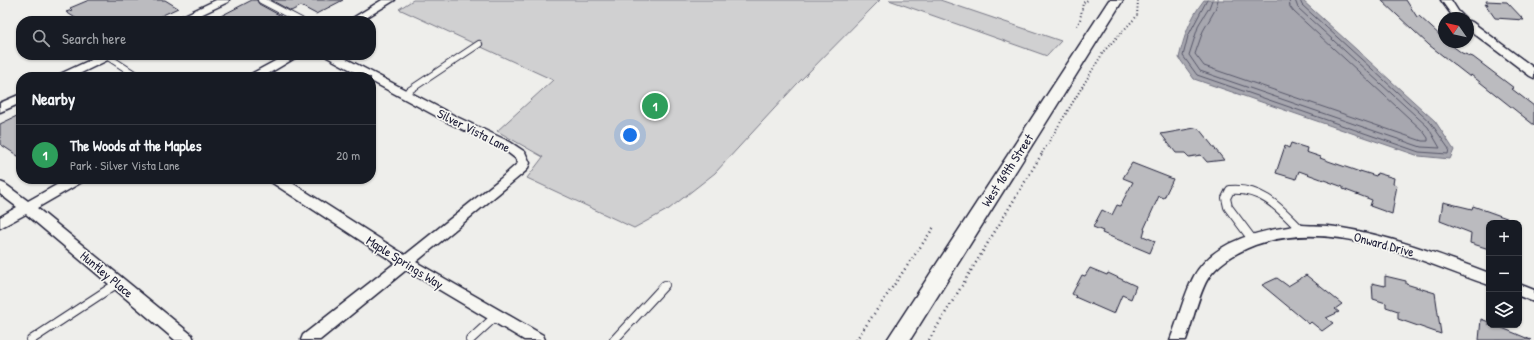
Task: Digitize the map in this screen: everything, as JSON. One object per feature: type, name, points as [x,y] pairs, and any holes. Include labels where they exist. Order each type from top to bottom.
[{"type":"street","points":[[190,16],[224,0]]},
{"type":"street","points":[[362,16],[390,0]]},
{"type":"street","name":"West 169th Street","points":[[898,340],[1116,0]]},
{"type":"street","points":[[1446,0],[1453,12]]},
{"type":"street","points":[[1474,29],[1534,74]]},
{"type":"street","points":[[74,72],[97,60]]},
{"type":"street","points":[[264,72],[285,60]]},
{"type":"street","name":"Silver Vista Lane","points":[[340,60],[363,72]]},
{"type":"street","name":"Silver Vista Lane","points":[[376,79],[506,145],[520,155],[524,163],[522,167],[505,182],[409,261]]},
{"type":"street","points":[[0,108],[16,100]]},
{"type":"street","points":[[0,223],[68,184]]},
{"type":"street","name":"Maple Springs Way","points":[[284,184],[537,340]]},
{"type":"street","name":"Huntley Place","points":[[0,187],[186,340]]},
{"type":"street","name":"Onward Drive","points":[[1178,340],[1199,280],[1212,264],[1230,250],[1252,239],[1274,233],[1320,230],[1372,238],[1400,246],[1486,278]]},
{"type":"street","points":[[309,340],[409,261]]},
{"type":"street","points":[[1522,291],[1534,296]]},
{"type":"lane","points":[[261,0],[291,16]]},
{"type":"lane","points":[[404,94],[479,44]]},
{"type":"lane","points":[[114,60],[132,72]]},
{"type":"lane","points":[[1252,239],[1228,207],[1226,198],[1230,190],[1239,188],[1255,192],[1270,202],[1302,231]]},
{"type":"lane","points":[[31,340],[118,283]]},
{"type":"lane","points":[[614,340],[665,285]]},
{"type":"lane","points":[[470,340],[496,316]]},
{"type":"path","points":[[1077,26],[1080,20],[1083,3],[1088,0]]},
{"type":"path","points":[[929,340],[1104,51],[1137,16],[1138,0]]},
{"type":"path","points":[[856,340],[934,227]]},
{"type":"shaded area","points":[[413,0],[880,0],[797,84],[715,173],[669,209],[634,228],[527,178],[543,157],[497,131],[553,80],[399,9]]},
{"type":"shaded area","points":[[889,0],[940,0],[1061,41],[1047,56]]},
{"type":"water","points":[[1204,0],[1302,0],[1435,121],[1454,150],[1450,159],[1419,156],[1194,79],[1179,58],[1188,28]]},
{"type":"building","points":[[89,0],[165,0],[178,8],[161,16],[72,16],[66,12],[72,10],[70,8]]},
{"type":"building","points":[[252,0],[257,0],[259,4],[281,16],[221,16]]},
{"type":"building","points":[[271,0],[343,0],[316,14],[301,6],[291,11]]},
{"type":"building","points":[[1381,0],[1406,0],[1417,17],[1419,16],[1438,33],[1438,48],[1455,48],[1462,53],[1473,57],[1514,88],[1512,89],[1534,106],[1534,125],[1471,75],[1470,77],[1429,45]]},
{"type":"building","points":[[1486,1],[1507,2],[1524,20],[1495,18],[1485,4],[1488,5]]},
{"type":"building","points":[[16,116],[16,155],[0,144],[0,124]]},
{"type":"building","points":[[1195,128],[1199,129],[1224,160],[1207,162],[1201,155],[1189,157],[1185,153],[1176,153],[1161,134]]},
{"type":"building","points":[[1291,143],[1307,148],[1306,152],[1321,157],[1320,158],[1360,172],[1376,176],[1377,173],[1394,178],[1393,184],[1397,185],[1392,214],[1370,206],[1372,200],[1343,189],[1343,187],[1299,171],[1296,179],[1276,173],[1285,146],[1289,148]]},
{"type":"building","points":[[1132,163],[1173,179],[1164,198],[1159,196],[1144,229],[1143,236],[1155,241],[1150,253],[1102,233],[1103,231],[1093,227],[1102,210],[1112,215],[1117,205],[1120,206],[1133,182],[1123,178]]},
{"type":"building","points":[[1443,202],[1472,209],[1473,206],[1512,220],[1486,220],[1486,248],[1470,243],[1471,233],[1440,221]]},
{"type":"building","points":[[1090,268],[1107,275],[1108,273],[1136,286],[1131,299],[1122,295],[1114,314],[1075,297],[1076,296],[1072,294],[1082,275],[1085,276]]},
{"type":"building","points":[[1306,275],[1342,304],[1335,309],[1339,312],[1326,318],[1333,323],[1322,331],[1311,322],[1309,324],[1262,285],[1277,278],[1288,286]]},
{"type":"building","points":[[1385,276],[1406,281],[1406,284],[1435,293],[1441,334],[1398,319],[1398,311],[1386,307],[1386,303],[1373,299],[1372,283],[1385,286]]},
{"type":"building","points":[[1481,319],[1486,321],[1486,328],[1502,328],[1531,340],[1479,340]]},
{"type":"place","name":"The Woods at the Maples","points":[[655,106]]}]
